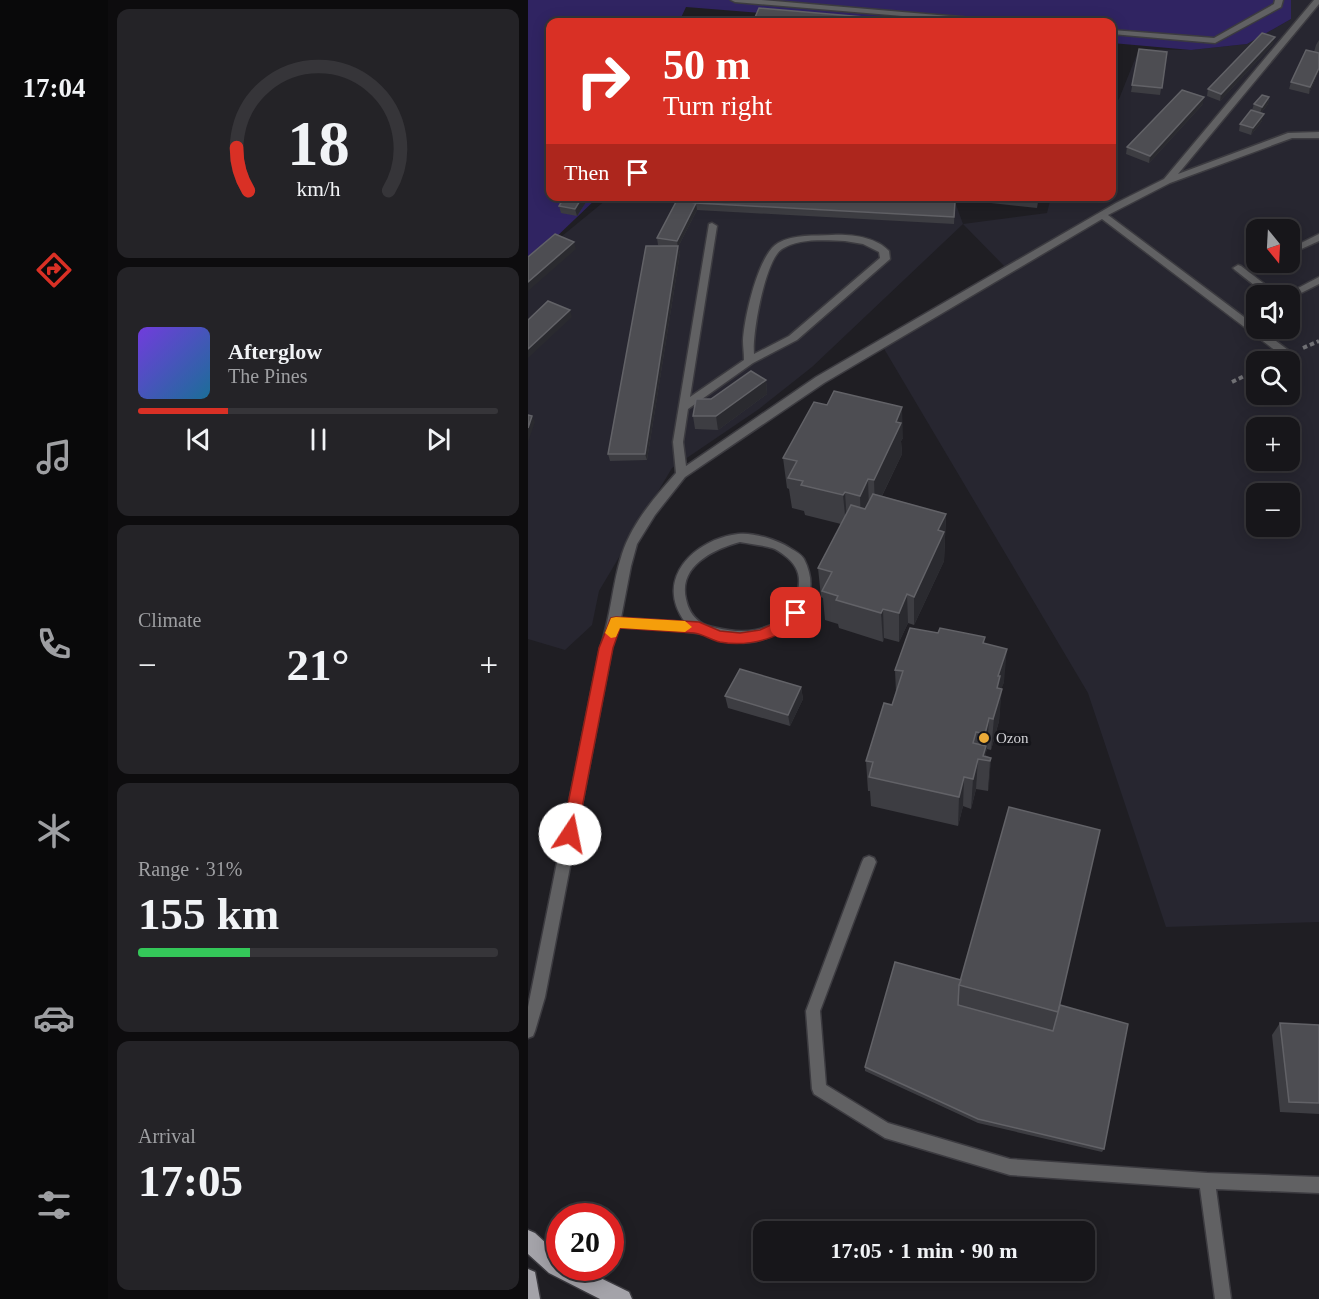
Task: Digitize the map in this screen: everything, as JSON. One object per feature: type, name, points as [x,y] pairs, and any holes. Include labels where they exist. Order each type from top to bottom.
[{"type":"main road","points":[[528,1240],[556,1266],[622,1299]]},
{"type":"main road","points":[[528,1279],[530,1299]]},
{"type":"lane","points":[[735,0],[949,18]]},
{"type":"lane","points":[[1116,32],[1215,41],[1278,5],[1279,0]]},
{"type":"lane","points":[[1167,181],[1318,0]]},
{"type":"lane","points":[[528,1031],[538,997],[606,648],[616,622],[629,553],[666,491],[681,474],[820,380],[1102,215],[1167,181],[1291,135],[1319,135]]},
{"type":"lane","points":[[1102,215],[1283,351]]},
{"type":"lane","points":[[681,474],[678,442],[712,226]]},
{"type":"lane","points":[[684,407],[749,361],[793,338],[885,259],[885,251],[878,245],[843,237],[806,240],[783,245],[773,251],[757,293],[748,337],[749,361]]},
{"type":"lane","points":[[1300,246],[1319,237]]},
{"type":"lane","points":[[1238,268],[1260,285]]},
{"type":"lane","points":[[1300,290],[1319,280]]},
{"type":"lane","points":[[616,622],[699,628],[718,636],[740,639],[763,635],[781,626],[796,613],[805,598],[807,581],[803,566],[793,553],[778,543],[760,538],[729,540],[702,552],[688,565],[680,582],[679,599],[686,615],[699,628]]},
{"type":"lane","points":[[869,862],[813,1011],[819,1089],[885,1130],[1010,1167],[1207,1181],[1319,1185]]},
{"type":"lane","points":[[1207,1181],[1223,1299]]},
{"type":"path","points":[[1232,382],[1246,375]]},
{"type":"shaded area","points":[[528,0],[1291,0],[1291,19],[1247,44],[1191,50],[1116,43],[1116,18],[822,18],[686,7],[681,18],[546,18],[546,201],[594,201],[528,264]]},
{"type":"shaded area","points":[[1291,0],[1319,0],[1319,922],[1166,927],[1088,693],[883,347],[1008,270],[963,224],[1047,213],[1050,201],[1116,201],[1116,102],[1139,49],[1191,50],[1247,44],[1291,19]]},
{"type":"shaded area","points":[[605,201],[955,201],[963,224],[812,367],[759,409],[672,468],[599,591],[592,625],[565,650],[528,639],[528,264]]},
{"type":"building","points":[[759,8],[876,18],[755,18]]},
{"type":"building","points":[[1262,33],[1275,37],[1221,94],[1208,89]]},
{"type":"building","points":[[1139,49],[1167,52],[1162,88],[1132,85]]},
{"type":"building","points":[[1306,50],[1319,53],[1319,68],[1310,87],[1291,82]]},
{"type":"building","points":[[1182,90],[1204,97],[1150,156],[1127,147]]},
{"type":"building","points":[[1262,95],[1269,97],[1262,107],[1254,104]]},
{"type":"building","points":[[1251,110],[1264,114],[1253,128],[1240,124]]},
{"type":"building","points":[[562,201],[580,201],[575,209],[559,206]]},
{"type":"building","points":[[676,201],[696,203],[677,241],[657,238]]},
{"type":"building","points":[[697,201],[955,202],[954,217],[696,203]]},
{"type":"building","points":[[555,234],[574,242],[528,282],[528,257]]},
{"type":"building","points":[[646,246],[678,246],[645,454],[608,454]]},
{"type":"building","points":[[548,301],[570,310],[528,349],[528,320]]},
{"type":"building","points":[[751,371],[766,380],[716,416],[693,416],[696,399],[711,399]]},
{"type":"building","points":[[834,391],[902,407],[896,422],[901,423],[874,480],[868,479],[860,496],[845,492],[843,495],[801,485],[803,481],[788,478],[797,461],[783,458],[814,402],[827,405]]},
{"type":"building","points":[[528,415],[532,416],[528,428]]},
{"type":"building","points":[[873,494],[946,514],[938,530],[944,532],[914,597],[907,594],[899,613],[883,609],[881,613],[836,600],[838,596],[822,591],[832,572],[818,568],[851,505],[865,509]]},
{"type":"building","points":[[910,628],[938,633],[940,628],[985,637],[983,643],[1007,649],[998,676],[1000,676],[997,688],[1002,689],[993,719],[989,718],[985,734],[976,732],[973,743],[986,746],[983,756],[991,758],[990,761],[978,759],[973,779],[964,777],[959,797],[869,777],[873,762],[866,761],[884,703],[892,705],[903,671],[895,670]]},
{"type":"building","points":[[740,669],[801,687],[788,715],[725,696]]},
{"type":"building","points":[[1009,807],[1100,830],[1058,1012],[959,985]]},
{"type":"building","points":[[895,962],[961,980],[958,1005],[1053,1031],[1060,1005],[1128,1024],[1104,1149],[978,1119],[865,1067]]},
{"type":"building","points":[[1280,1023],[1319,1025],[1319,1103],[1289,1102]]},
{"type":"slow traffic","points":[[611,633],[616,622],[685,627]]},
{"type":"place","name":"Ozon","points":[[984,738]]},
{"type":"route","points":[[570,834],[606,648],[616,622],[699,628],[718,636],[740,639],[763,635],[781,626],[796,613]]}]
